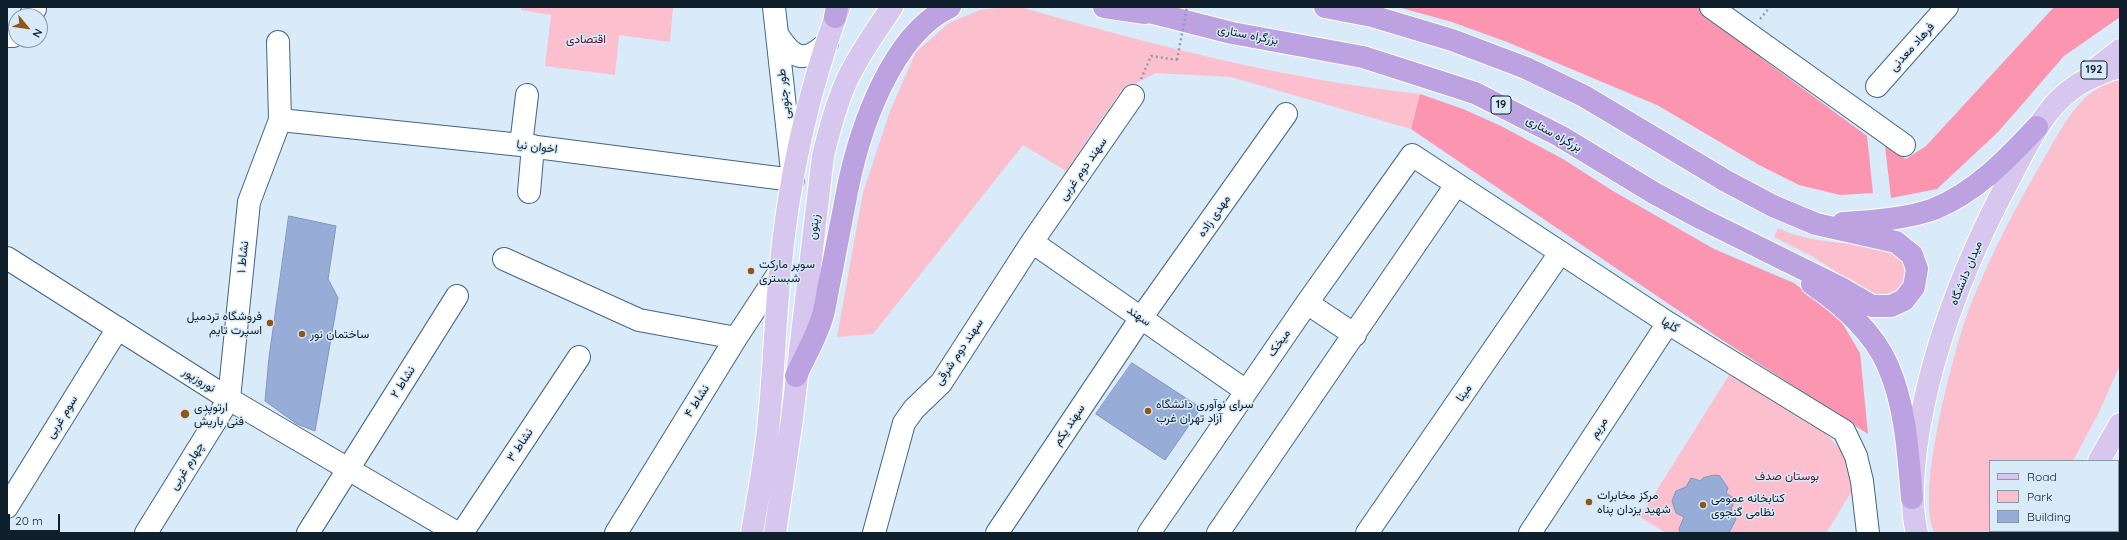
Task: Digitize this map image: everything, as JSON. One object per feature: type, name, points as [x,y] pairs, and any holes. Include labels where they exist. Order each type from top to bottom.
[{"type":"highway","points":[[796,376],[822,319],[849,185],[866,125],[883,83],[900,53],[917,32],[938,12],[950,7]]},
{"type":"highway","points":[[1104,7],[1157,15]]},
{"type":"highway","name":"بزرگراه ستاری","points":[[1130,7],[1232,33],[1363,58],[1475,93],[1560,136],[1654,193],[1841,288],[1872,306],[1891,306],[1904,300],[1914,287],[1917,269],[1912,255],[1896,242],[1816,224]]},
{"type":"highway","points":[[1325,7],[1372,16],[1452,40],[1526,68],[1584,96],[1726,181],[1766,203],[1816,224],[1866,222],[1936,208],[1964,193],[1993,172],[2037,127]]},
{"type":"highway","points":[[1764,250],[1818,288],[1846,311],[1871,338],[1888,366],[1903,416],[1912,498]]},
{"type":"main road","name":"زیتون","points":[[775,533],[823,156],[831,123],[846,81],[866,45],[892,7]]},
{"type":"main road","points":[[752,533],[769,420],[780,271],[793,180],[806,118],[826,43],[837,10]]},
{"type":"main road","name":"192","points":[[2068,90],[2120,50]]},
{"type":"main road","name":"میدان دانشگاه","points":[[1917,533],[1912,498],[1918,437],[1924,404],[1952,307],[1988,221],[2037,127],[2068,90],[2089,78],[2120,68]]},
{"type":"main road","points":[[2100,460],[2120,424]]},
{"type":"main road","points":[[2109,460],[2120,447]]},
{"type":"street","name":"طور جنوبی","points":[[774,7],[793,180]]},
{"type":"street","points":[[1711,7],[1904,145]]},
{"type":"street","name":"فرهاد معدنی","points":[[1876,86],[1947,7]]},
{"type":"street","points":[[777,34],[785,46],[794,54],[803,56],[814,54],[826,43]]},
{"type":"street","points":[[278,42],[280,120]]},
{"type":"street","points":[[527,95],[529,192]]},
{"type":"street","name":"سهند دوم غربی","points":[[1032,242],[1133,96]]},
{"type":"street","name":"مهدی زاده","points":[[1141,318],[1286,114]]},
{"type":"street","name":"اخوان نیا","points":[[280,120],[527,146],[793,180]]},
{"type":"street","name":"نشاط ۱","points":[[229,399],[249,202],[280,120]]},
{"type":"street","name":"گلها","points":[[1412,155],[1668,323],[1844,431],[1856,456],[1862,481],[1868,533]]},
{"type":"street","name":"میخک","points":[[1149,533],[1307,303],[1412,155]]},
{"type":"street","points":[[1218,533],[1356,334],[1456,185]]},
{"type":"street","name":"سهند","points":[[1032,242],[1246,391]]},
{"type":"street","name":"سهند دوم شرقی","points":[[874,533],[904,423],[914,409],[941,382],[1032,242]]},
{"type":"street","name":"مینا","points":[[1367,533],[1560,253]]},
{"type":"street","name":"نوروزپور","points":[[7,258],[229,399],[457,533]]},
{"type":"street","points":[[504,260],[639,320],[736,338]]},
{"type":"street","name":"نشاط ۴","points":[[616,533],[736,338],[780,271]]},
{"type":"street","name":"نشاط ۲","points":[[308,533],[456,296]]},
{"type":"street","points":[[1307,303],[1356,334]]},
{"type":"street","name":"سهند يكم","points":[[997,533],[1141,318]]},
{"type":"street","name":"مریم","points":[[1530,533],[1668,323]]},
{"type":"street","name":"سوم غربی","points":[[7,507],[118,328]]},
{"type":"street","name":"نشاط ۳","points":[[462,533],[579,357]]},
{"type":"street","name":"چهارم غربی","points":[[146,533],[229,399]]},
{"type":"path","points":[[1133,96],[1151,56],[1177,60],[1187,7]]},
{"type":"green space","name":"اقتصادی","points":[[521,7],[673,7],[670,42],[619,35],[615,75],[545,66],[551,15],[521,10]]},
{"type":"green space","points":[[1020,7],[1119,35],[1268,70],[1369,88],[1420,94],[1411,129],[1231,77],[1156,73],[1121,91],[1066,171],[1023,145],[873,334],[837,337],[863,193],[890,111],[916,52],[949,23],[980,10]]},
{"type":"green space","points":[[2120,80],[2120,365],[2099,412],[2074,460],[1989,460],[1989,532],[2028,533],[1935,533],[1930,515],[1929,489],[1938,423],[1954,356],[1969,309],[2014,211],[2054,140],[2083,100],[2100,87]]},
{"type":"green space","points":[[1778,228],[1792,234],[1821,241],[1895,251],[1906,269],[1907,274],[1904,283],[1894,296],[1874,297],[1812,256],[1774,237]]},
{"type":"green space","name":"بوستان صدف","points":[[1731,372],[1813,420],[1847,456],[1852,491],[1826,533],[1726,533],[1730,531],[1736,519],[1731,509],[1735,499],[1726,493],[1728,488],[1721,476],[1715,475],[1703,478],[1701,481],[1692,478],[1686,487],[1676,491],[1672,501],[1676,513],[1684,517],[1679,529],[1680,533],[1666,533],[1640,517]]},
{"type":"shaded area","points":[[1398,7],[1702,7],[1764,60],[1867,136],[1873,193],[1840,195],[1799,185],[1759,165],[1657,105],[1507,42],[1452,22]]},
{"type":"shaded area","points":[[2054,7],[2120,7],[2120,17],[2064,56],[1998,132],[1937,189],[1891,198],[1885,146],[1906,159],[1926,146]]},
{"type":"shaded area","points":[[1420,94],[1463,109],[1501,126],[1563,159],[1613,191],[1714,249],[1794,283],[1838,316],[1860,353],[1868,434],[1716,336],[1411,129]]},
{"type":"building","name":"ساختمان نور","points":[[289,216],[336,226],[328,279],[338,298],[315,431],[297,424],[265,401],[269,358]]},
{"type":"building","name":"سرای نوآوری دانشگاه آزاد تهران غرب","points":[[1132,363],[1201,408],[1165,460],[1096,414]]},
{"type":"building","name":"کتابخانه عمومی نظامی گنجوی","points":[[1715,475],[1720,476],[1728,488],[1726,493],[1735,499],[1731,509],[1736,519],[1730,531],[1726,533],[1680,533],[1679,529],[1684,517],[1676,513],[1672,501],[1676,491],[1686,487],[1691,478],[1701,481],[1703,478]]},
{"type":"place","name":"سوپر مارکت شبستری","points":[[751,271]]},
{"type":"place","name":"فروشگاه تردمیل اسپرت تایم","points":[[270,323]]},
{"type":"place","name":"ساختمان نور","points":[[302,334]]},
{"type":"place","name":"سرای نوآوری دانشگاه آزاد تهران غرب","points":[[1148,411]]},
{"type":"place","name":"ارتوپدی فنی باریش","points":[[185,414]]},
{"type":"place","name":"مرکز مخابرات شهید یزدان پناه","points":[[1589,502]]},
{"type":"place","name":"کتابخانه عمومی نظامی گنجوی","points":[[1703,505]]}]
